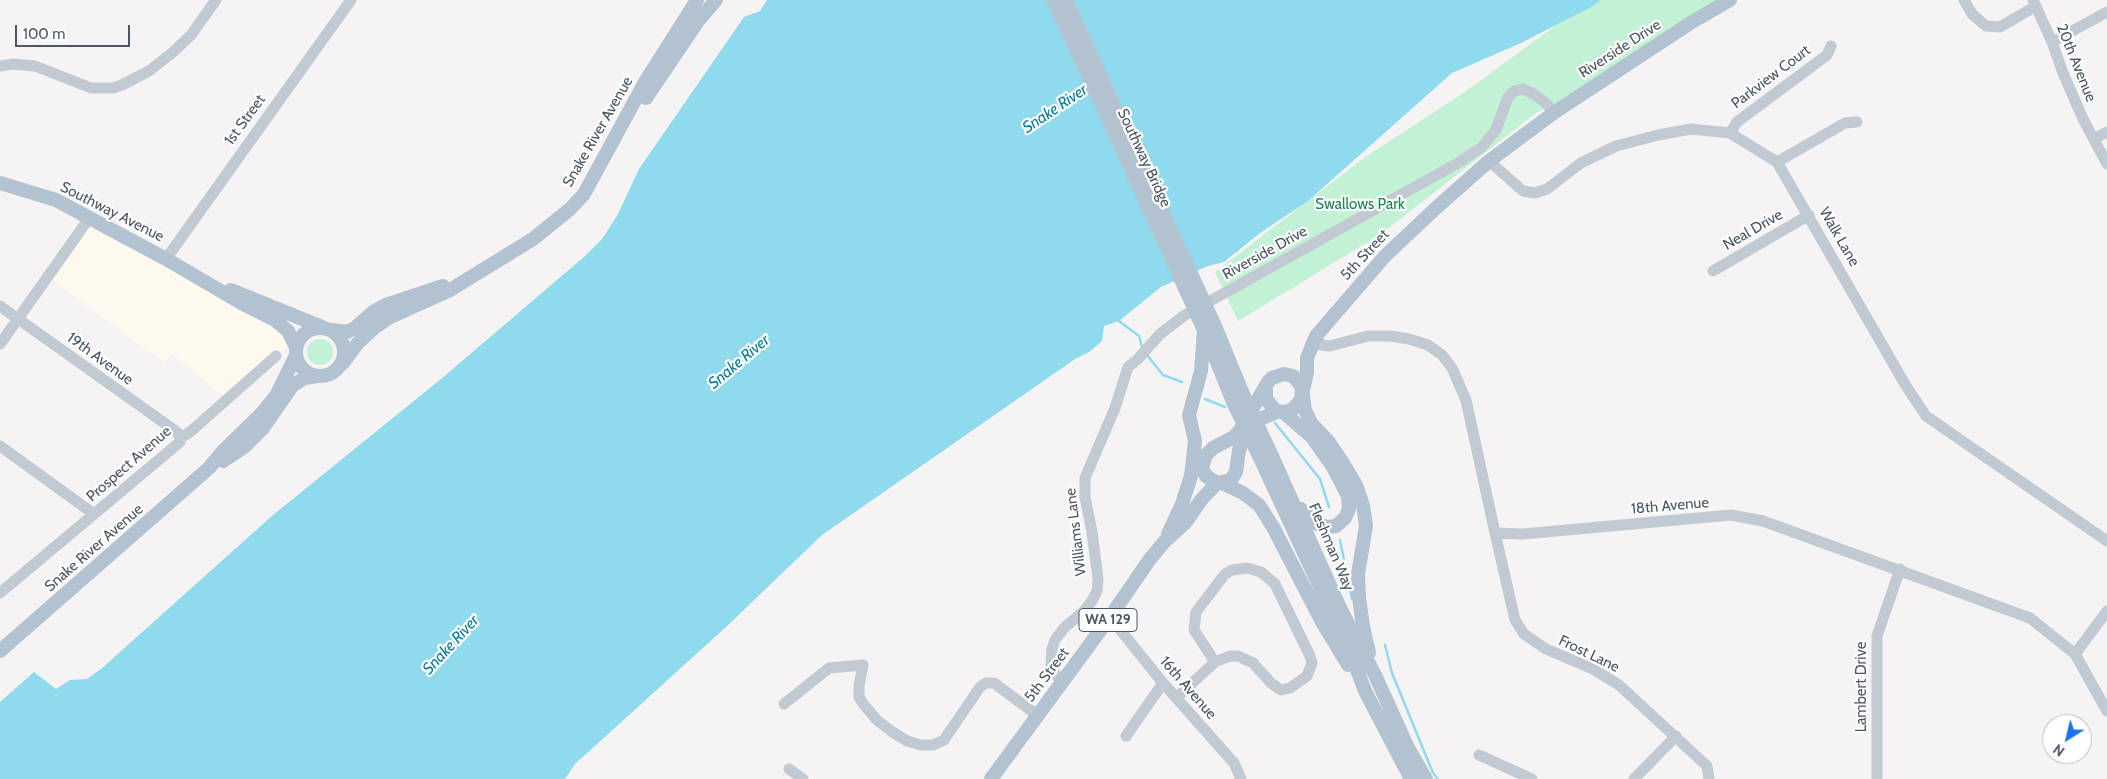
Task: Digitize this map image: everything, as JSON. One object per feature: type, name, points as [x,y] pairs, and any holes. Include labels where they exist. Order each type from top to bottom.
[{"type":"main road","name":"Snake River Avenue","points":[[342,364],[358,343],[382,322],[436,297],[533,239],[570,209],[584,194],[645,82],[697,0]]},
{"type":"main road","points":[[616,136],[646,97],[698,21],[716,0]]},
{"type":"main road","name":"Southway Bridge","points":[[1053,0],[1209,328]]},
{"type":"main road","name":"Southway Bridge","points":[[1066,0],[1209,328]]},
{"type":"main road","name":"Riverside Drive","points":[[1554,113],[1692,22],[1730,0]]},
{"type":"main road","name":"5th Street","points":[[1303,394],[1308,372],[1307,358],[1316,336],[1385,256],[1489,161],[1554,113]]},
{"type":"main road","name":"Southway Avenue","points":[[0,183],[56,200],[166,258],[284,327],[288,331],[296,351]]},
{"type":"main road","name":"Snake River Avenue","points":[[328,329],[347,332],[386,305],[448,285],[476,273]]},
{"type":"main road","name":"Southway Avenue","points":[[204,280],[249,296],[328,329]]},
{"type":"main road","points":[[314,328],[328,329],[340,337],[344,345],[345,355],[342,364],[335,371],[327,376],[317,376],[303,369],[296,351],[299,340],[305,332],[314,328]]},
{"type":"main road","points":[[1174,521],[1191,476],[1195,441],[1190,416],[1209,328]]},
{"type":"main road","name":"Fleshman Way","points":[[1209,328],[1351,654],[1365,691],[1411,779]]},
{"type":"main road","name":"Snake River Avenue","points":[[0,651],[209,468],[276,396],[296,351]]},
{"type":"main road","points":[[1307,358],[1284,374],[1272,378],[1240,430],[1227,442],[1213,448],[1203,463],[1209,480],[1243,493],[1259,505],[1273,527],[1336,646],[1365,691]]},
{"type":"main road","points":[[1284,374],[1297,379],[1303,394],[1305,410],[1311,423],[1328,441],[1343,463],[1356,485],[1363,505],[1366,526],[1358,574],[1359,598],[1363,626],[1375,675]]},
{"type":"main road","name":"Snake River Avenue","points":[[209,468],[244,447],[263,428],[293,385],[299,381],[317,376]]},
{"type":"main road","points":[[1266,386],[1266,399],[1271,407],[1281,412],[1312,437],[1328,460],[1348,496],[1349,509],[1345,518],[1336,526],[1327,527],[1317,524],[1308,518],[1294,501]]},
{"type":"main road","name":"5th Street","points":[[990,779],[1165,541],[1174,521],[1182,516],[1193,499],[1203,463],[1203,438],[1198,420],[1197,390]]},
{"type":"main road","points":[[1281,412],[1296,408],[1303,394]]},
{"type":"main road","name":"5th Street","points":[[1165,541],[1186,522],[1201,500],[1220,483],[1234,476],[1239,450],[1244,439],[1258,420],[1281,412]]},
{"type":"main road","name":"Fleshman Way","points":[[1266,457],[1294,501],[1341,610],[1375,675],[1408,748],[1426,779]]},
{"type":"street","points":[[0,66],[13,64],[28,65],[46,69],[91,88],[112,88],[128,83],[149,71],[172,53],[190,34],[216,0]]},
{"type":"street","name":"1st Street","points":[[166,258],[351,0]]},
{"type":"street","points":[[1964,0],[1972,14],[1986,26],[1993,27],[2000,27],[2034,3]]},
{"type":"street","name":"20th Avenue","points":[[2034,3],[2083,119],[2107,164]]},
{"type":"street","points":[[2052,42],[2107,12]]},
{"type":"street","name":"Parkview Court","points":[[1730,133],[1737,122],[1827,55],[1831,46]]},
{"type":"street","name":"Riverside Drive","points":[[1128,367],[1137,360],[1160,334],[1186,315],[1482,147],[1496,130],[1508,97],[1514,91],[1522,89],[1534,94],[1547,104],[1554,113]]},
{"type":"street","points":[[1777,162],[1845,123],[1857,122]]},
{"type":"street","name":"Walk Lane","points":[[1489,161],[1523,191],[1535,193],[1546,189],[1581,163],[1616,146],[1691,129],[1730,133],[1777,162],[1906,386],[1926,416],[2107,541]]},
{"type":"street","points":[[2094,139],[2107,132]]},
{"type":"street","name":"Neal Drive","points":[[1713,271],[1809,215]]},
{"type":"street","points":[[0,344],[90,217]]},
{"type":"street","name":"19th Avenue","points":[[0,306],[177,432],[180,438]]},
{"type":"street","points":[[1316,336],[1321,345],[1330,346],[1368,336],[1391,336],[1428,345],[1442,355],[1452,368],[1466,400],[1496,533]]},
{"type":"street","name":"Prospect Avenue","points":[[1,591],[180,442],[180,438],[188,434],[276,356]]},
{"type":"street","name":"Williams Lane","points":[[1063,681],[1055,674],[1052,664],[1052,649],[1055,640],[1064,628],[1083,612],[1092,601],[1097,590],[1096,569],[1085,497],[1085,478],[1115,408],[1128,367]]},
{"type":"street","points":[[0,446],[94,514]]},
{"type":"street","name":"18th Avenue","points":[[1496,533],[1523,534],[1731,515],[1763,521],[2030,618],[2075,654],[2107,711]]},
{"type":"street","name":"Frost Lane","points":[[1496,533],[1515,620],[1524,634],[1546,649],[1593,669],[1620,685],[1707,766],[1709,779]]},
{"type":"street","points":[[1176,698],[1215,662],[1230,656],[1246,658],[1253,662],[1271,684],[1281,690],[1290,688],[1302,681],[1310,670],[1312,663],[1310,656],[1275,584],[1261,572],[1247,568],[1232,570],[1225,574],[1196,612],[1194,630],[1215,662]]},
{"type":"street","name":"Lambert Drive","points":[[1877,779],[1877,636],[1900,570]]},
{"type":"street","points":[[2075,654],[2107,611]]},
{"type":"street","name":"16th Avenue","points":[[1110,617],[1176,698],[1234,763],[1241,779]]},
{"type":"street","points":[[784,704],[829,668],[863,665],[859,697],[876,720],[907,741],[921,745],[933,745],[944,740],[980,687],[986,684],[994,683],[1037,715]]},
{"type":"street","points":[[1126,736],[1164,683]]},
{"type":"street","points":[[1634,779],[1676,736]]},
{"type":"street","points":[[1479,755],[1532,779]]},
{"type":"street","points":[[789,769],[803,779]]},
{"type":"shaded area","points":[[90,223],[281,330],[291,344],[227,400],[172,354],[164,363],[48,277]]},
{"type":"green space","name":"Swallows Park","points":[[1601,0],[1722,0],[1555,104],[1536,113],[1381,234],[1238,321],[1215,272],[1368,155],[1462,94],[1555,26]]},
{"type":"green space","points":[[320,339],[329,343],[333,352],[329,361],[320,365],[311,361],[307,352],[311,343]]},
{"type":"water","name":"Snake River","points":[[767,0],[1601,0],[1521,43],[1452,73],[1308,201],[1260,233],[1224,262],[1208,266],[1161,287],[1119,321],[1104,326],[1102,341],[1089,352],[1075,359],[822,535],[726,627],[575,764],[565,779],[0,779],[0,702],[34,672],[56,689],[70,680],[87,679],[101,669],[273,515],[441,379],[585,256],[602,239],[617,216],[639,169],[744,17],[760,11]]},
{"type":"waterway","points":[[1119,321],[1139,336],[1142,347]]},
{"type":"waterway","points":[[1147,355],[1163,375],[1182,382]]},
{"type":"waterway","points":[[1205,399],[1225,407]]},
{"type":"waterway","points":[[1275,423],[1320,479],[1329,507]]},
{"type":"waterway","points":[[1340,540],[1352,599]]},
{"type":"waterway","points":[[1385,645],[1392,673],[1433,773],[1438,779]]}]
